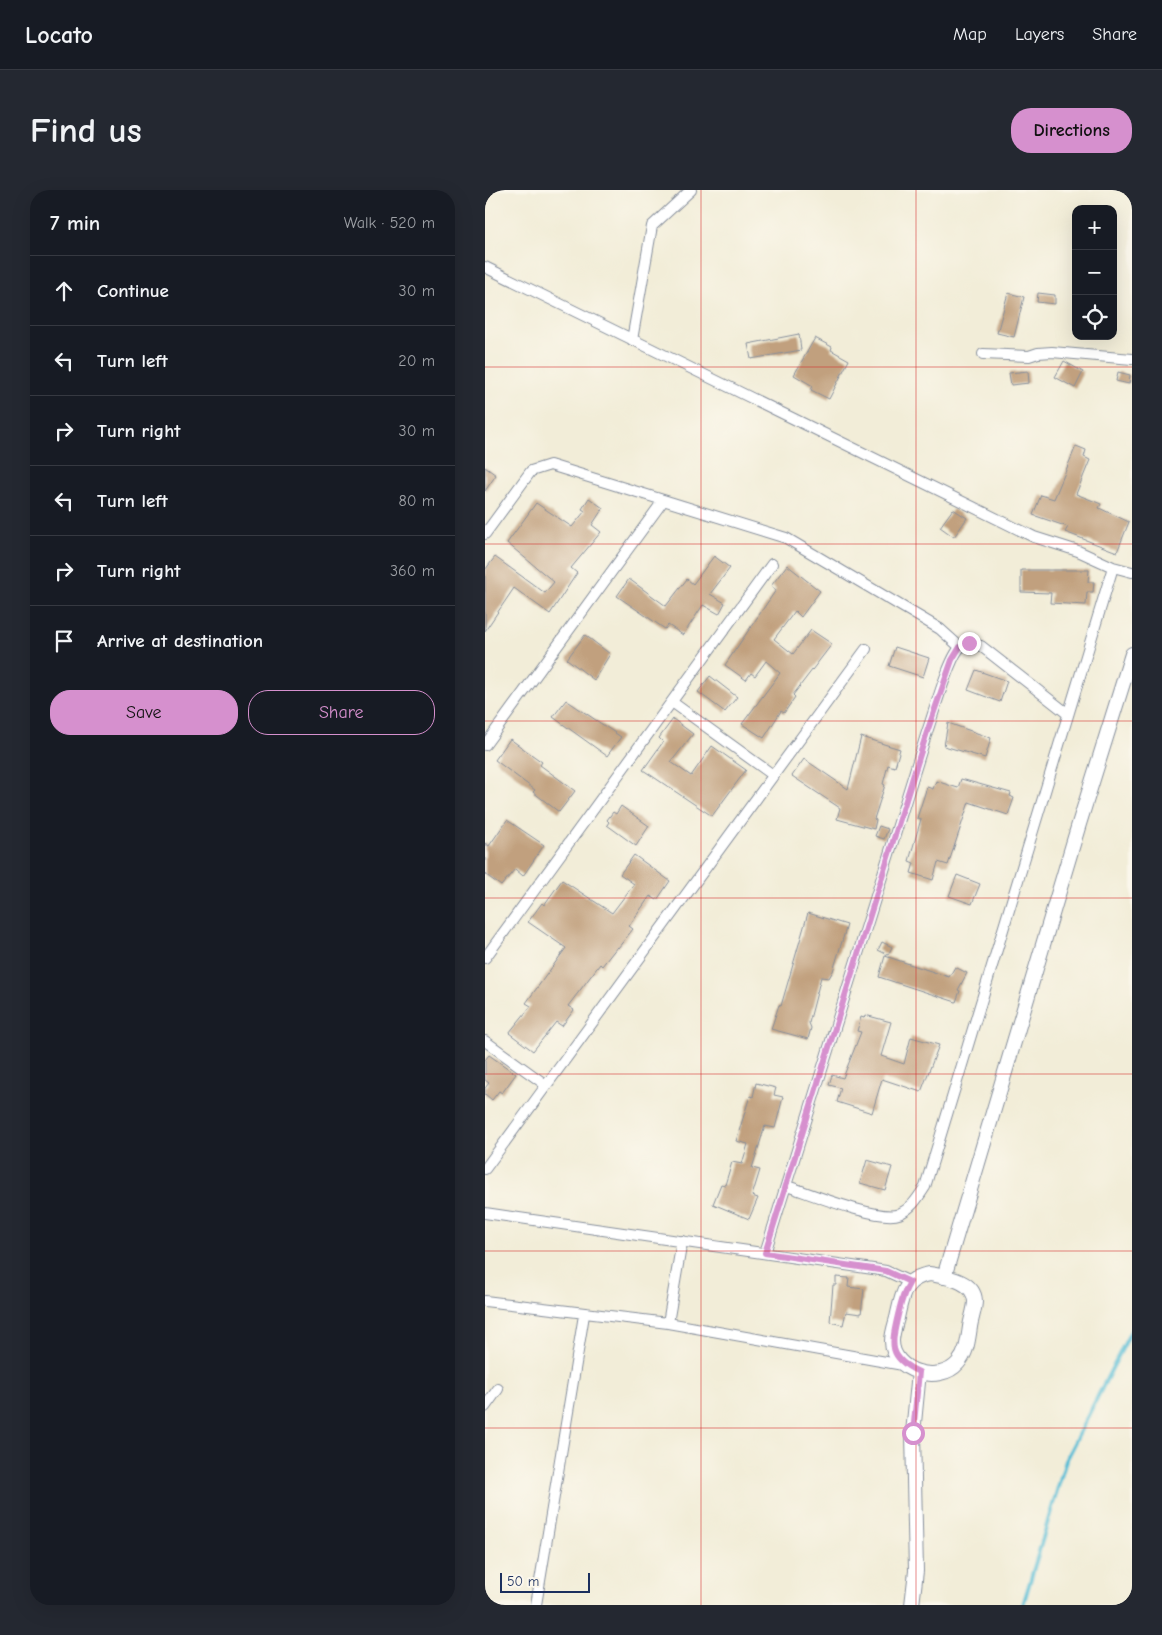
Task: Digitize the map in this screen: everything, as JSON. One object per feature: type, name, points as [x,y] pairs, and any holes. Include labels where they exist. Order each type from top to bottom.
[{"type":"street","points":[[632,340],[652,226],[691,190]]},
{"type":"street","points":[[485,267],[1034,538],[1078,551],[1113,567],[1132,572]]},
{"type":"street","points":[[983,354],[1029,356],[1052,352],[1132,359]]},
{"type":"street","points":[[485,534],[531,471],[550,465],[663,502],[786,538],[941,630],[960,647]]},
{"type":"street","points":[[485,746],[663,502]]},
{"type":"street","points":[[487,951],[772,564]]},
{"type":"street","points":[[787,1186],[875,1214],[897,1215],[913,1205],[925,1187],[1113,567]]},
{"type":"street","points":[[765,1253],[927,732],[952,660],[960,647],[969,643],[981,646],[1068,714]]},
{"type":"street","points":[[485,1169],[866,649]]},
{"type":"street","points":[[944,1276],[1076,832],[1132,654]]},
{"type":"street","points":[[672,702],[773,775]]},
{"type":"street","points":[[485,1041],[546,1085]]},
{"type":"street","points":[[485,1213],[886,1271],[910,1282]]},
{"type":"street","points":[[669,1324],[682,1241]]},
{"type":"street","points":[[485,1301],[584,1315],[669,1324],[903,1365],[919,1372],[937,1374],[949,1370],[958,1363],[965,1351],[975,1301],[972,1292],[967,1286],[944,1276],[929,1274],[919,1276],[910,1282],[903,1292],[892,1341],[895,1355],[903,1365]]},
{"type":"street","points":[[536,1605],[584,1315]]},
{"type":"street","points":[[912,1605],[916,1571],[913,1433],[919,1372]]},
{"type":"street","points":[[485,1406],[498,1389]]},
{"type":"building","points":[[1008,293],[1024,297],[1014,337],[997,333]]},
{"type":"building","points":[[1038,293],[1055,295],[1055,304],[1037,302]]},
{"type":"building","points":[[799,334],[801,350],[751,359],[748,344]]},
{"type":"building","points":[[815,338],[832,347],[831,350],[849,360],[829,399],[811,390],[813,386],[794,375]]},
{"type":"building","points":[[1064,361],[1083,372],[1075,388],[1055,377]]},
{"type":"building","points":[[1028,371],[1029,383],[1011,385],[1009,373]]},
{"type":"building","points":[[1118,372],[1130,375],[1129,384],[1116,381]]},
{"type":"building","points":[[1076,446],[1086,450],[1084,457],[1090,460],[1076,494],[1101,504],[1099,508],[1129,522],[1117,552],[1065,532],[1068,527],[1033,515],[1041,495],[1054,499]]},
{"type":"building","points":[[485,467],[496,475],[485,491]]},
{"type":"building","points":[[589,498],[603,508],[592,525],[601,532],[571,568],[577,573],[550,614],[514,588],[485,631],[485,570],[495,557],[545,593],[554,582],[507,543],[536,503],[572,527],[585,511],[582,509]]},
{"type":"building","points":[[953,509],[967,518],[954,537],[940,527]]},
{"type":"building","points":[[714,556],[730,568],[710,594],[725,603],[719,614],[703,605],[683,635],[668,625],[665,629],[617,596],[629,579],[666,606],[687,579],[693,584]]},
{"type":"building","points":[[787,565],[820,591],[801,617],[795,611],[774,639],[793,654],[811,630],[832,644],[793,695],[795,697],[784,713],[781,711],[764,738],[742,724],[780,673],[766,661],[755,676],[751,673],[746,680],[725,665],[776,590],[771,586]]},
{"type":"building","points":[[1021,570],[1089,570],[1088,582],[1094,582],[1093,592],[1087,592],[1086,605],[1050,603],[1051,593],[1021,592]]},
{"type":"building","points":[[585,635],[610,654],[594,680],[567,659]]},
{"type":"building","points":[[895,647],[929,658],[923,677],[889,666]]},
{"type":"building","points":[[976,670],[1007,681],[1000,702],[968,690]]},
{"type":"building","points":[[710,676],[737,697],[725,712],[698,692]]},
{"type":"building","points":[[566,700],[621,737],[607,756],[553,717]]},
{"type":"building","points":[[673,719],[693,734],[671,762],[691,776],[712,746],[746,770],[712,816],[643,770],[663,742],[659,738]]},
{"type":"building","points":[[948,723],[991,738],[985,758],[944,746]]},
{"type":"building","points":[[861,737],[900,749],[895,767],[888,765],[883,784],[885,785],[874,819],[876,820],[874,829],[837,819],[840,808],[792,776],[804,759],[848,789]]},
{"type":"building","points":[[510,739],[542,762],[540,765],[575,791],[559,812],[533,792],[535,790],[495,760]]},
{"type":"building","points":[[961,779],[1011,793],[1010,796],[1014,798],[1008,815],[969,802],[948,865],[938,862],[933,880],[911,873],[914,863],[909,861],[921,819],[917,818],[927,787],[933,789],[936,781],[958,788]]},
{"type":"building","points":[[621,806],[649,826],[636,846],[607,825],[609,822],[607,820],[613,812],[616,814]]},
{"type":"building","points":[[507,820],[544,845],[523,876],[515,869],[501,886],[485,874],[485,843],[489,846]]},
{"type":"building","points":[[879,826],[888,829],[884,839],[875,836]]},
{"type":"building","points":[[634,855],[670,881],[657,900],[650,896],[629,926],[633,929],[602,966],[600,964],[568,1006],[574,1010],[562,1026],[556,1022],[533,1051],[509,1033],[531,1006],[526,1003],[566,948],[528,922],[542,903],[544,905],[562,880],[612,913],[634,884],[620,874]]},
{"type":"building","points":[[957,875],[980,884],[972,904],[949,896]]},
{"type":"building","points":[[808,913],[847,925],[833,971],[829,978],[821,977],[809,1023],[811,1028],[808,1039],[771,1029],[779,1005],[781,1006]]},
{"type":"building","points":[[882,942],[892,947],[888,955],[878,950]]},
{"type":"building","points":[[885,956],[949,977],[955,967],[967,973],[958,990],[960,991],[956,1002],[879,977]]},
{"type":"building","points":[[865,1015],[891,1022],[881,1056],[904,1064],[911,1037],[939,1045],[921,1092],[882,1079],[872,1113],[837,1102],[841,1088],[829,1085],[832,1075],[843,1078],[861,1032],[857,1031],[861,1017],[864,1018]]},
{"type":"building","points":[[489,1055],[516,1074],[502,1093],[499,1091],[492,1100],[485,1094],[485,1088],[489,1083],[485,1080],[485,1060]]},
{"type":"building","points":[[756,1083],[776,1088],[774,1095],[783,1097],[775,1128],[765,1126],[752,1168],[760,1170],[752,1196],[758,1198],[749,1219],[713,1204],[721,1184],[725,1185],[732,1162],[742,1164],[748,1144],[736,1141],[750,1096],[753,1097]]},
{"type":"building","points":[[867,1160],[892,1167],[885,1190],[860,1183]]},
{"type":"building","points":[[836,1277],[849,1278],[848,1287],[864,1289],[861,1314],[846,1312],[843,1325],[830,1322],[833,1285],[836,1285]]},
{"type":"waterway","points":[[1023,1605],[1067,1457],[1132,1329]]},
{"type":"route","points":[[913,1433],[919,1372],[903,1365],[895,1355],[892,1341],[903,1292],[910,1282],[886,1271],[765,1253],[927,732],[952,660],[960,647],[969,643]]}]
